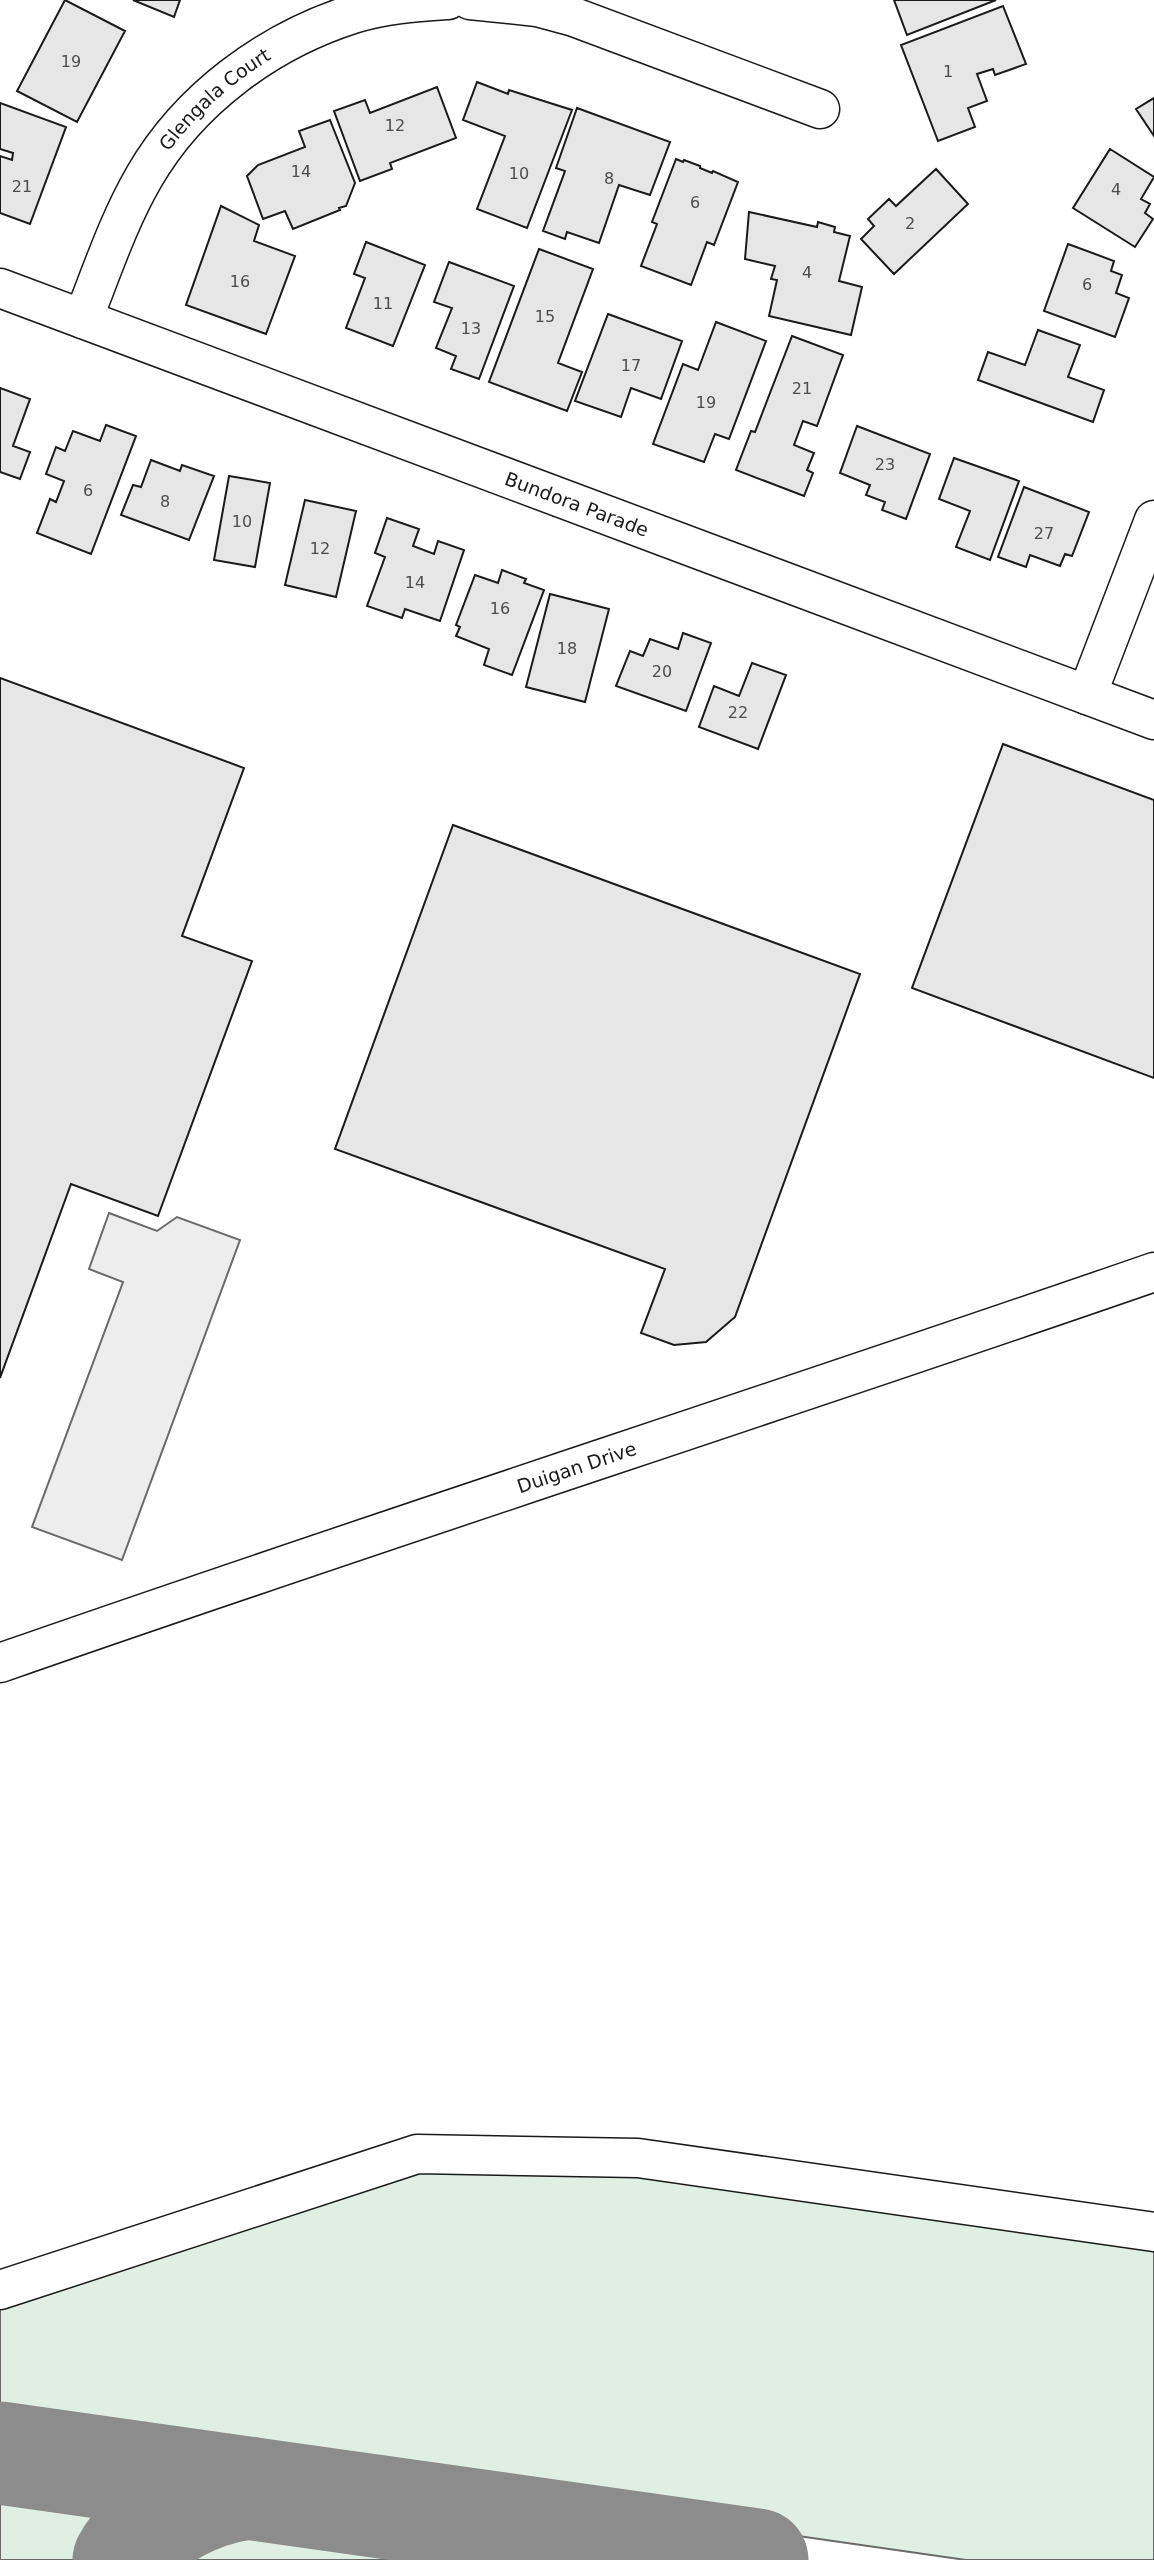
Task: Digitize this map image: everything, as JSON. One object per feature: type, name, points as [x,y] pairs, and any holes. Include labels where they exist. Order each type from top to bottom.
[{"type":"street","name":"Glengala Court","points":[[83,319],[125,211],[145,175],[169,139],[235,75],[269,52],[312,30],[355,13],[408,3],[448,0]]},
{"type":"street","points":[[470,0],[537,7],[574,17],[820,109]]},
{"type":"street","name":"Bundora Parade","points":[[0,288],[1154,720]]},
{"type":"street","points":[[1087,695],[1154,520]]},
{"type":"street","name":"Duigan Drive","points":[[0,1663],[305,1557],[862,1373],[1154,1272]]},
{"type":"street","points":[[0,2290],[418,2154],[638,2158],[1154,2232]]},
{"type":"green space","points":[[440,2163],[606,2165],[1154,2241],[1154,2560],[966,2560],[0,2422],[0,2304]]},
{"type":"green space","points":[[0,2485],[98,2499],[90,2560],[0,2560]]},
{"type":"green space","points":[[268,2518],[565,2560],[178,2560],[208,2537]]},
{"type":"shaded area","points":[[109,1213],[157,1231],[177,1217],[240,1240],[122,1560],[32,1527],[123,1282],[89,1269]]},
{"type":"building","points":[[65,0],[125,31],[77,122],[17,91]]},
{"type":"building","points":[[133,0],[180,0],[174,17]]},
{"type":"building","points":[[894,0],[996,0],[907,35]]},
{"type":"building","points":[[1003,6],[1026,64],[995,75],[993,69],[977,74],[987,101],[968,108],[975,127],[938,141],[901,45]]},
{"type":"building","points":[[477,82],[508,94],[509,90],[572,110],[527,228],[477,209],[505,136],[463,120]]},
{"type":"building","points":[[437,87],[456,138],[390,163],[392,169],[360,181],[334,111],[365,100],[370,113]]},
{"type":"building","points":[[1154,98],[1154,136],[1136,109]]},
{"type":"building","points":[[0,103],[66,127],[30,224],[0,213],[0,156],[12,160],[13,153],[0,149]]},
{"type":"building","points":[[577,108],[670,142],[650,195],[619,185],[599,243],[567,232],[565,239],[543,231],[565,171],[556,168]]},
{"type":"building","points":[[330,120],[355,183],[346,206],[293,229],[285,211],[263,219],[247,176],[258,165],[305,147],[299,131]]},
{"type":"building","points":[[1110,149],[1154,177],[1141,199],[1150,204],[1145,213],[1153,219],[1135,247],[1073,208]]},
{"type":"building","points":[[676,159],[738,182],[714,245],[707,242],[691,285],[641,266],[657,224],[652,222]]},
{"type":"building","points":[[936,169],[968,204],[894,274],[861,239],[874,226],[868,219],[889,199],[896,206]]},
{"type":"building","points":[[221,206],[259,225],[254,241],[295,256],[266,334],[186,305]]},
{"type":"building","points":[[749,212],[817,227],[818,222],[835,227],[834,232],[850,236],[839,281],[862,287],[851,335],[769,316],[777,280],[771,279],[775,266],[745,259]]},
{"type":"building","points":[[366,242],[425,265],[393,346],[346,328],[365,278],[354,274]]},
{"type":"building","points":[[1068,244],[1114,261],[1111,271],[1122,275],[1116,293],[1129,298],[1115,337],[1044,311]]},
{"type":"building","points":[[539,249],[593,269],[558,363],[582,372],[567,411],[489,382]]},
{"type":"building","points":[[449,262],[514,286],[479,379],[451,369],[456,356],[436,348],[452,308],[434,302]]},
{"type":"building","points":[[608,314],[682,341],[661,399],[631,388],[621,417],[575,401]]},
{"type":"building","points":[[716,322],[766,341],[729,439],[715,434],[704,462],[653,444],[683,364],[698,370]]},
{"type":"building","points":[[1038,330],[1080,345],[1068,377],[1104,390],[1093,422],[978,380],[988,352],[1025,365]]},
{"type":"building","points":[[792,336],[843,355],[817,426],[803,421],[794,445],[814,453],[807,470],[813,473],[804,496],[736,470],[751,431],[755,432]]},
{"type":"building","points":[[0,388],[30,399],[13,446],[30,452],[20,479],[0,472]]},
{"type":"building","points":[[106,425],[136,436],[91,554],[37,533],[50,499],[56,502],[64,481],[46,474],[56,447],[65,451],[73,431],[100,441]]},
{"type":"building","points":[[857,426],[930,454],[906,519],[882,510],[885,502],[866,495],[870,485],[840,473]]},
{"type":"building","points":[[954,458],[1019,481],[990,560],[956,547],[970,511],[939,499]]},
{"type":"building","points":[[151,460],[180,471],[182,465],[214,476],[189,540],[121,515],[133,485],[141,487]]},
{"type":"building","points":[[229,476],[270,483],[255,567],[214,560]]},
{"type":"building","points":[[1024,487],[1089,512],[1072,556],[1065,554],[1060,566],[1030,555],[1026,567],[998,557]]},
{"type":"building","points":[[305,500],[356,511],[336,597],[285,585]]},
{"type":"building","points":[[387,518],[419,529],[413,546],[434,554],[438,541],[464,550],[440,621],[405,609],[402,618],[367,606],[385,557],[375,553]]},
{"type":"building","points":[[502,570],[526,579],[524,583],[544,590],[512,675],[484,665],[489,649],[456,636],[460,627],[456,625],[475,575],[498,583]]},
{"type":"building","points":[[550,594],[609,609],[585,702],[526,687]]},
{"type":"building","points":[[683,633],[711,643],[686,711],[616,686],[630,651],[643,656],[650,639],[678,649]]},
{"type":"building","points":[[752,663],[786,675],[758,749],[699,727],[714,686],[739,696]]},
{"type":"building","points":[[0,678],[244,768],[182,936],[252,961],[158,1216],[71,1184],[0,1378]]},
{"type":"building","points":[[1003,744],[1154,800],[1154,1078],[912,988]]},
{"type":"building","points":[[453,825],[860,974],[735,1317],[706,1342],[674,1345],[641,1333],[665,1269],[335,1149]]},
{"type":"taxiway","points":[[0,2453],[757,2560]]},
{"type":"taxiway","points":[[124,2560],[147,2533],[178,2511],[214,2496],[249,2488]]}]
